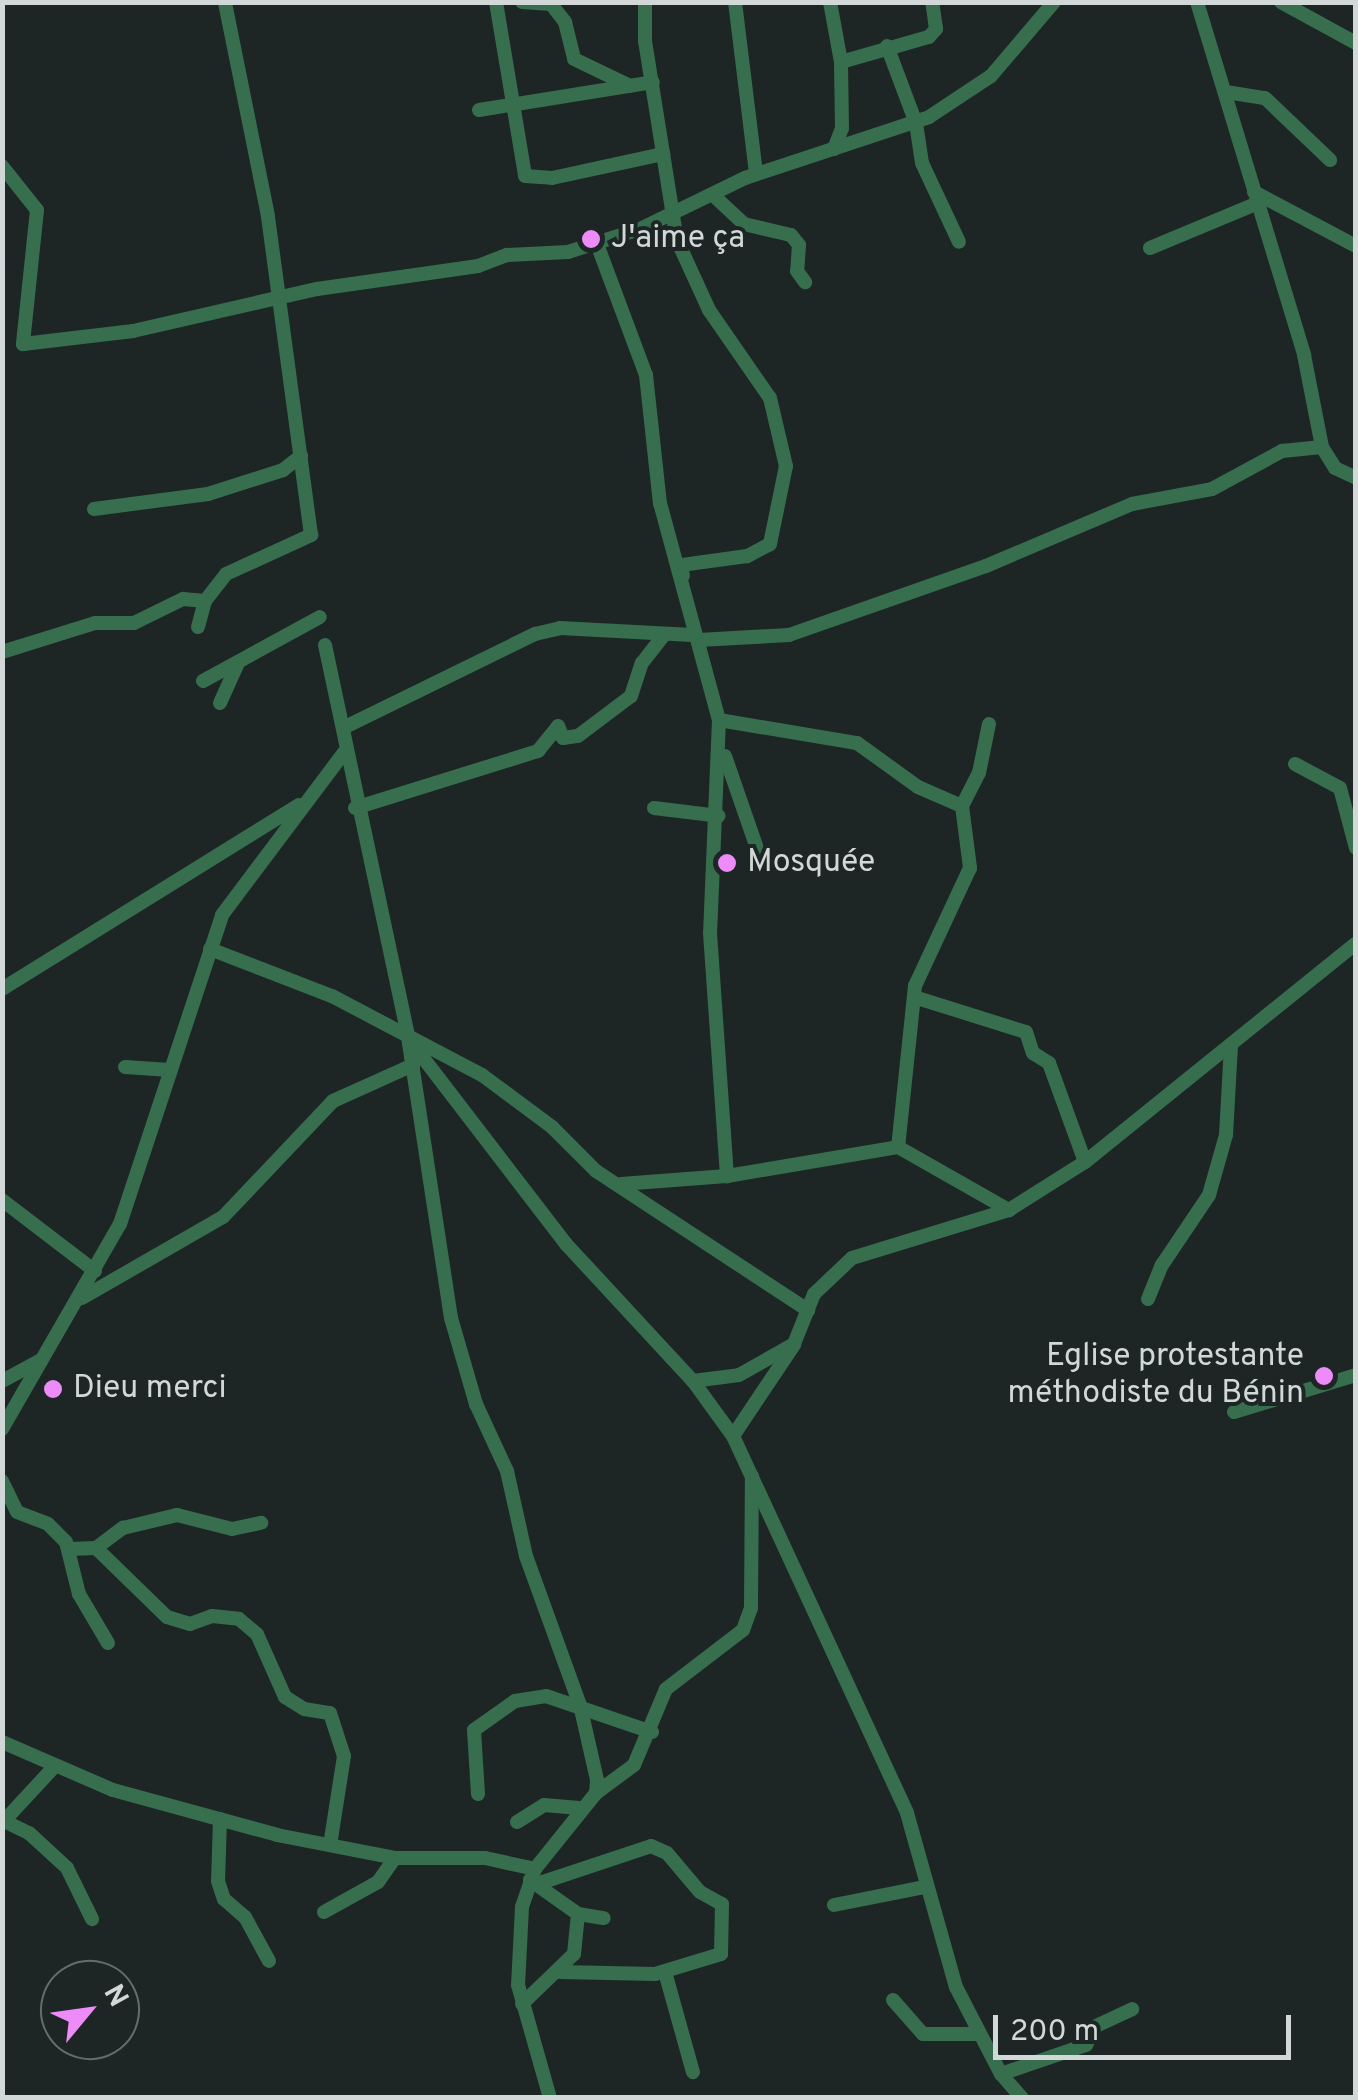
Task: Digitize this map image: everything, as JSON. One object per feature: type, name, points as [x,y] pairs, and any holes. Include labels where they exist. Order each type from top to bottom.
[{"type":"street","points":[[198,627],[205,601],[230,572],[312,536],[278,296],[225,2]]},
{"type":"street","points":[[496,2],[525,176],[535,180],[663,154]]},
{"type":"street","points":[[522,2],[551,4],[565,22],[574,59],[630,86]]},
{"type":"street","points":[[645,2],[672,218],[709,310],[770,398],[786,466],[770,544],[747,556],[680,565],[720,720],[710,934],[727,1176]]},
{"type":"street","points":[[734,2],[756,174]]},
{"type":"street","points":[[830,2],[841,62],[842,128],[834,149]]},
{"type":"street","points":[[841,62],[929,37],[936,29],[932,2]]},
{"type":"street","points":[[2,166],[37,210],[24,344],[134,330],[278,296],[596,244],[672,218],[756,174],[916,123],[991,76],[1054,2]]},
{"type":"street","points":[[1197,2],[1314,390],[1322,447],[1336,468],[1356,478]]},
{"type":"street","points":[[1281,2],[1356,43]]},
{"type":"street","points":[[887,46],[916,123],[922,163],[959,242]]},
{"type":"street","points":[[479,110],[653,82]]},
{"type":"street","points":[[1226,92],[1265,98],[1330,160]]},
{"type":"street","points":[[713,195],[744,224],[792,235],[800,245],[797,271],[805,282]]},
{"type":"street","points":[[1256,198],[1356,246]]},
{"type":"street","points":[[1150,248],[1256,198]]},
{"type":"street","points":[[596,244],[643,363],[660,503],[687,588]]},
{"type":"street","points":[[343,728],[535,634],[560,628],[696,638],[789,635],[986,566],[1132,504],[1212,489],[1282,452],[1322,447]]},
{"type":"street","points":[[94,509],[208,494],[282,470],[300,456]]},
{"type":"street","points":[[2,652],[95,624],[134,623],[183,599],[205,601]]},
{"type":"street","points":[[220,704],[238,663],[250,650],[320,617]]},
{"type":"street","points":[[355,808],[538,751],[558,726],[563,738],[578,736],[632,696],[642,663],[664,635]]},
{"type":"street","points":[[325,644],[355,808],[413,1064],[451,1318],[580,1705],[596,1793]]},
{"type":"street","points":[[202,681],[238,663]]},
{"type":"street","points":[[720,720],[857,743],[918,787],[962,806]]},
{"type":"street","points":[[898,1147],[914,997],[970,868],[962,806],[980,773],[989,724]]},
{"type":"street","points":[[721,746],[762,863]]},
{"type":"street","points":[[2,1429],[81,1299],[120,1224],[222,915],[346,750]]},
{"type":"street","points":[[1295,764],[1340,788],[1356,848]]},
{"type":"street","points":[[2,989],[305,802]]},
{"type":"street","points":[[654,808],[718,816]]},
{"type":"street","points":[[733,1436],[794,1344],[814,1294],[852,1258],[1009,1210],[1084,1162],[1356,943]]},
{"type":"street","points":[[210,949],[332,996],[482,1076],[552,1127],[596,1171],[622,1184],[808,1310]]},
{"type":"street","points":[[914,997],[995,1028],[1026,1032],[1033,1054],[1049,1063],[1084,1162]]},
{"type":"street","points":[[408,1038],[566,1244],[693,1381],[733,1436],[752,1470],[906,1813],[925,1887],[977,2034],[1022,2098]]},
{"type":"street","points":[[1148,1299],[1162,1265],[1209,1195],[1226,1135],[1231,1046]]},
{"type":"street","points":[[81,1299],[223,1217],[334,1101],[413,1064]]},
{"type":"street","points":[[125,1067],[170,1070]]},
{"type":"street","points":[[622,1184],[727,1176],[898,1147],[1009,1210]]},
{"type":"street","points":[[2,1200],[95,1271]]},
{"type":"street","points":[[693,1381],[740,1375],[794,1344]]},
{"type":"street","points":[[2,1381],[42,1360]]},
{"type":"street","points":[[1234,1412],[1356,1374]]},
{"type":"street","points":[[550,2098],[522,2004],[518,1944],[534,1877],[582,1808],[634,1765],[652,1732],[666,1689],[722,1648],[748,1616],[752,1470]]},
{"type":"street","points":[[2,1481],[17,1512],[48,1524],[69,1549],[79,1594],[108,1643]]},
{"type":"street","points":[[69,1549],[96,1548],[123,1528],[177,1515],[232,1529],[261,1524]]},
{"type":"street","points":[[96,1548],[133,1577],[152,1610],[166,1617],[190,1624],[212,1616],[239,1618],[257,1634],[285,1697],[304,1710],[330,1712],[344,1756],[330,1845]]},
{"type":"street","points":[[478,1794],[474,1730],[531,1695],[580,1705],[652,1732]]},
{"type":"street","points":[[2,1742],[54,1767],[220,1819],[394,1858],[485,1858],[534,1877],[578,1914],[604,1918]]},
{"type":"street","points":[[54,1767],[3,1821],[29,1833],[67,1868],[92,1919]]},
{"type":"street","points":[[517,1822],[544,1805],[582,1808]]},
{"type":"street","points":[[220,1819],[224,1899],[245,1917],[269,1961]]},
{"type":"street","points":[[534,1877],[650,1846],[667,1852],[700,1892],[722,1904],[721,1954],[665,1972],[593,1978],[560,1972]]},
{"type":"street","points":[[324,1912],[382,1879],[394,1858]]},
{"type":"street","points":[[834,1905],[925,1887]]},
{"type":"street","points":[[522,2004],[560,1972],[575,1951],[578,1914]]},
{"type":"street","points":[[665,1972],[693,2072]]},
{"type":"street","points":[[894,2000],[924,2034],[977,2034]]},
{"type":"street","points":[[1002,2074],[1086,2045],[1096,2026],[1132,2010]]},
{"type":"place","name":"J'aime ça","points":[[591,239]]},
{"type":"place","name":"Mosquée","points":[[727,863]]},
{"type":"place","name":"Eglise protestante méthodiste du Bénin","points":[[1324,1376]]},
{"type":"place","name":"Dieu merci","points":[[53,1389]]}]
